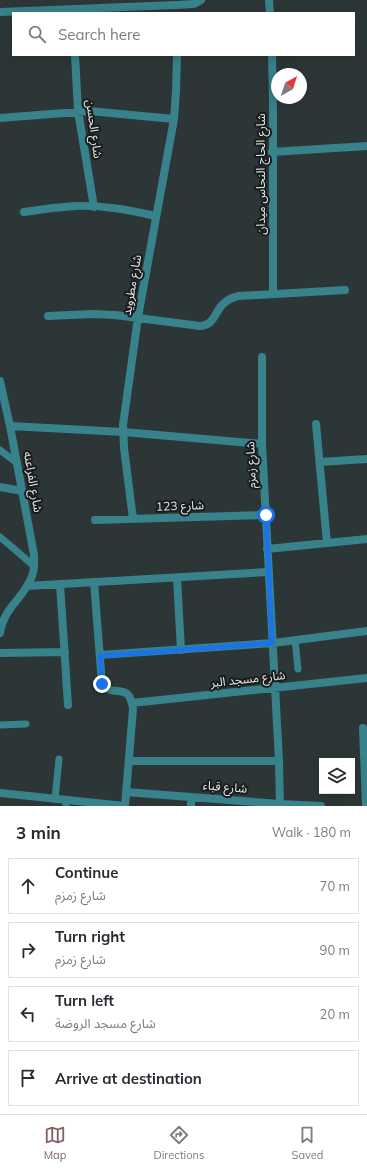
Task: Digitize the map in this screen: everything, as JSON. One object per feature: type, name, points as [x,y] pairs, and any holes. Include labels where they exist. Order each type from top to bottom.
[{"type":"street","points":[[74,0],[75,11]]},
{"type":"street","points":[[0,12],[75,11],[156,3],[177,9],[194,4],[201,0]]},
{"type":"street","points":[[269,0],[270,12]]},
{"type":"street","name":"شارع الحسن","points":[[75,56],[81,137],[94,207]]},
{"type":"street","name":"شارع مطرويد","points":[[133,519],[123,432],[138,317],[174,119],[177,56]]},
{"type":"street","name":"شارع الحاج النحاس ميدان","points":[[272,56],[273,294]]},
{"type":"street","points":[[0,118],[78,112],[100,112],[174,119]]},
{"type":"street","points":[[272,152],[367,146]]},
{"type":"street","points":[[24,212],[76,206],[130,210],[156,216]]},
{"type":"street","points":[[48,316],[93,314],[115,315],[206,326],[211,322],[226,301],[239,296],[345,290]]},
{"type":"street","name":"شارع زمزم","points":[[262,357],[262,444],[280,805]]},
{"type":"street","name":"شارع الفراعنه","points":[[0,381],[34,555],[32,576],[27,586],[3,615]]},
{"type":"street","points":[[316,424],[326,543]]},
{"type":"street","points":[[10,426],[123,432],[262,444]]},
{"type":"street","points":[[320,462],[367,459]]},
{"type":"street","points":[[0,487],[22,491]]},
{"type":"street","name":"شارع 123","points":[[95,520],[266,515]]},
{"type":"street","points":[[268,549],[367,539]]},
{"type":"street","points":[[27,586],[269,572]]},
{"type":"street","points":[[177,578],[181,650]]},
{"type":"street","points":[[0,793],[55,799],[66,803],[125,806],[132,703],[127,693],[122,691],[111,691],[106,689],[102,684],[94,582]]},
{"type":"street","points":[[60,584],[68,705]]},
{"type":"street","points":[[0,634],[3,615]]},
{"type":"street","points":[[100,656],[272,643],[367,631]]},
{"type":"street","points":[[0,653],[65,652]]},
{"type":"street","name":"شارع مسجد البر","points":[[132,703],[367,678]]},
{"type":"street","points":[[363,728],[366,806]]},
{"type":"street","points":[[129,761],[279,761]]},
{"type":"street","name":"شارع قباء","points":[[126,792],[191,797],[232,803],[321,806]]},
{"type":"street","points":[[191,797],[191,806]]},
{"type":"lane","points":[[0,450],[17,463]]},
{"type":"lane","points":[[0,537],[34,566]]},
{"type":"lane","points":[[295,640],[298,669]]},
{"type":"lane","points":[[0,725],[26,724]]},
{"type":"lane","points":[[55,799],[59,759]]},
{"type":"route","points":[[102,684],[100,656],[272,643],[266,515]]}]
